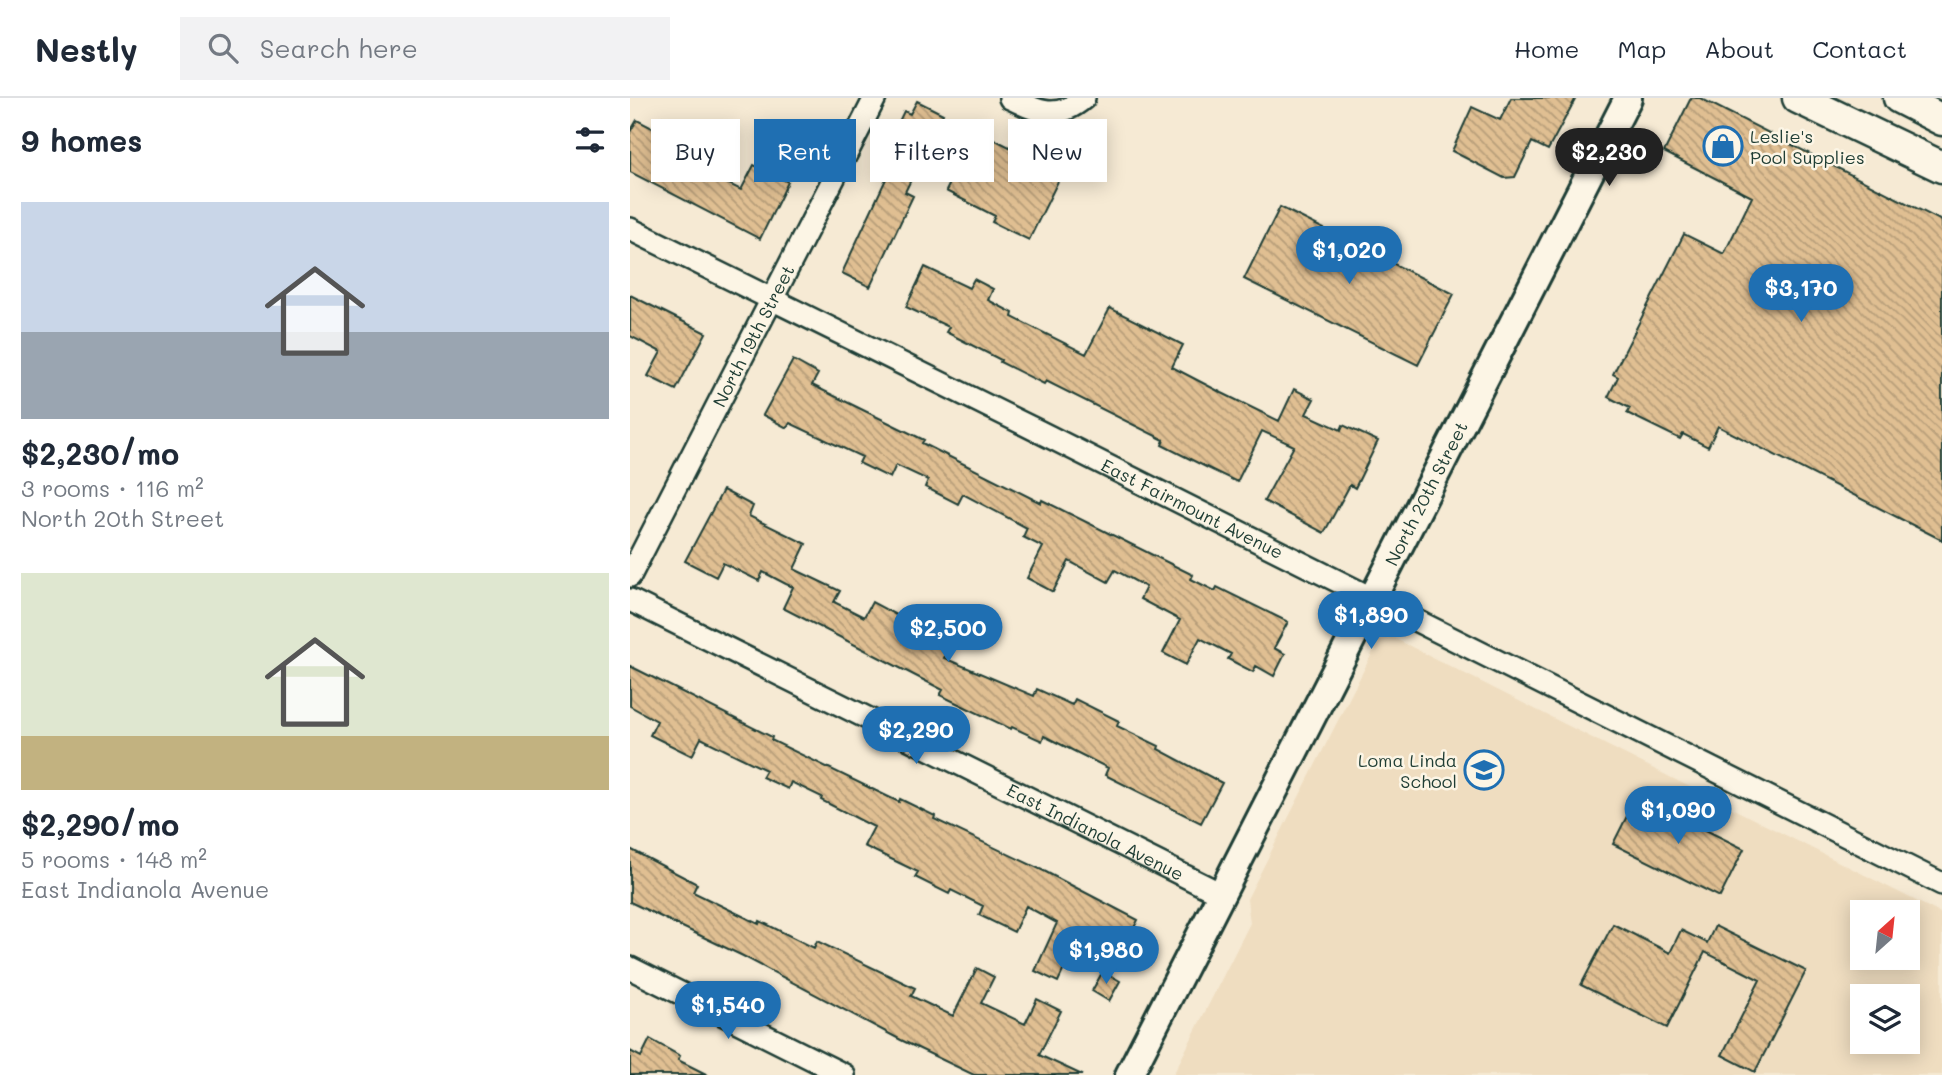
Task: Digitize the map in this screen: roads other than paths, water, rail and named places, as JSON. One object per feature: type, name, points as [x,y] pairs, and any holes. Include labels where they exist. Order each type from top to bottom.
[{"type":"main road","points":[[1798,98],[1942,167]]},
{"type":"main road","points":[[1899,98],[1942,120]]},
{"type":"street","name":"North 19th Street","points":[[630,576],[875,98]]},
{"type":"street","points":[[1010,98],[1036,111],[1051,113],[1066,111],[1084,98]]},
{"type":"street","name":"North 20th Street","points":[[1129,1075],[1628,98]]},
{"type":"street","name":"East Fairmount Avenue","points":[[630,229],[1942,884]]},
{"type":"street","name":"East Indianola Avenue","points":[[630,600],[1221,894]]},
{"type":"street","points":[[630,968],[844,1075]]},
{"type":"place","name":"Leslie's Pool Supplies","points":[[1723,146]]},
{"type":"place","name":"Loma Linda School","points":[[1484,770]]}]
